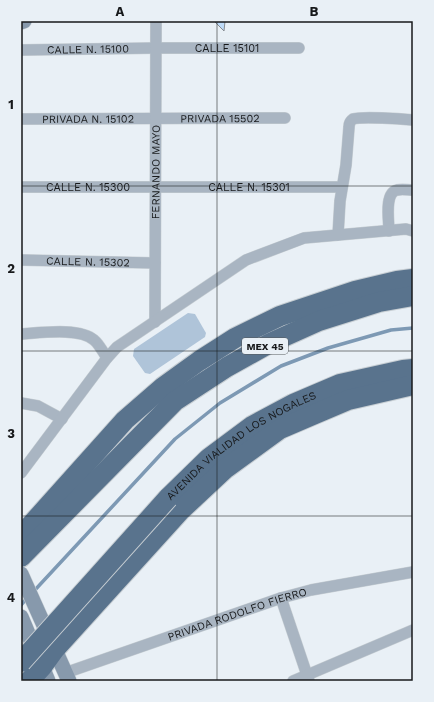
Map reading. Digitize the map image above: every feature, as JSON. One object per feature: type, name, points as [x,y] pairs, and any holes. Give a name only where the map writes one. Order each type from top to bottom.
[{"type":"highway","points":[[21,536],[126,420],[163,387],[199,361],[235,338],[280,316],[355,291],[397,281],[413,279]]},
{"type":"highway","name":"MEX 45","points":[[21,557],[175,401],[227,367],[270,343],[319,321],[379,302],[413,296]]},
{"type":"highway","name":"AVENIDA VIALIDAD LOS NOGALES","points":[[21,662],[168,498],[209,458],[252,426],[292,404],[340,384],[413,369]]},
{"type":"highway","points":[[40,676],[55,649],[180,511],[225,469],[280,429],[348,400],[413,385]]},
{"type":"main road","points":[[21,574],[67,677]]},
{"type":"main road","points":[[21,616],[40,676]]},
{"type":"street","name":"FERNANDO MAYO","points":[[155,322],[156,21]]},
{"type":"street","name":"CALLE 15101","points":[[156,48],[299,48]]},
{"type":"street","name":"CALLE N. 15100","points":[[21,50],[156,48]]},
{"type":"street","name":"PRIVADA 15502","points":[[156,118],[285,118]]},
{"type":"street","name":"PRIVADA N. 15102","points":[[21,119],[156,118]]},
{"type":"street","points":[[338,235],[340,201],[346,165],[349,124],[353,119],[413,120]]},
{"type":"street","name":"CALLE N. 15300","points":[[21,187],[156,188]]},
{"type":"street","name":"CALLE N. 15301","points":[[156,188],[342,187]]},
{"type":"street","points":[[389,231],[389,199],[392,193],[396,190],[413,190]]},
{"type":"street","points":[[21,473],[107,358],[117,347],[246,260],[304,238],[406,229],[413,230]]},
{"type":"street","name":"CALLE N. 15302","points":[[21,260],[155,263]]},
{"type":"street","points":[[21,334],[72,332],[84,335],[94,340],[107,358]]},
{"type":"street","points":[[21,403],[38,406],[62,419]]},
{"type":"street","name":"PRIVADA RODOLFO FIERRO","points":[[67,677],[281,598],[311,590],[413,572]]},
{"type":"street","points":[[281,598],[308,678]]},
{"type":"street","points":[[293,681],[308,678],[413,630]]},
{"type":"shaded area","points":[[188,313],[195,314],[206,333],[205,337],[150,374],[145,373],[133,356],[134,349]]},
{"type":"building","points":[[214,21],[225,21],[224,31]]},
{"type":"waterway","points":[[34,591],[175,439],[220,403],[281,366],[328,348],[391,330],[413,328]]},
{"type":"waterway","points":[[21,605],[28,597]]}]
